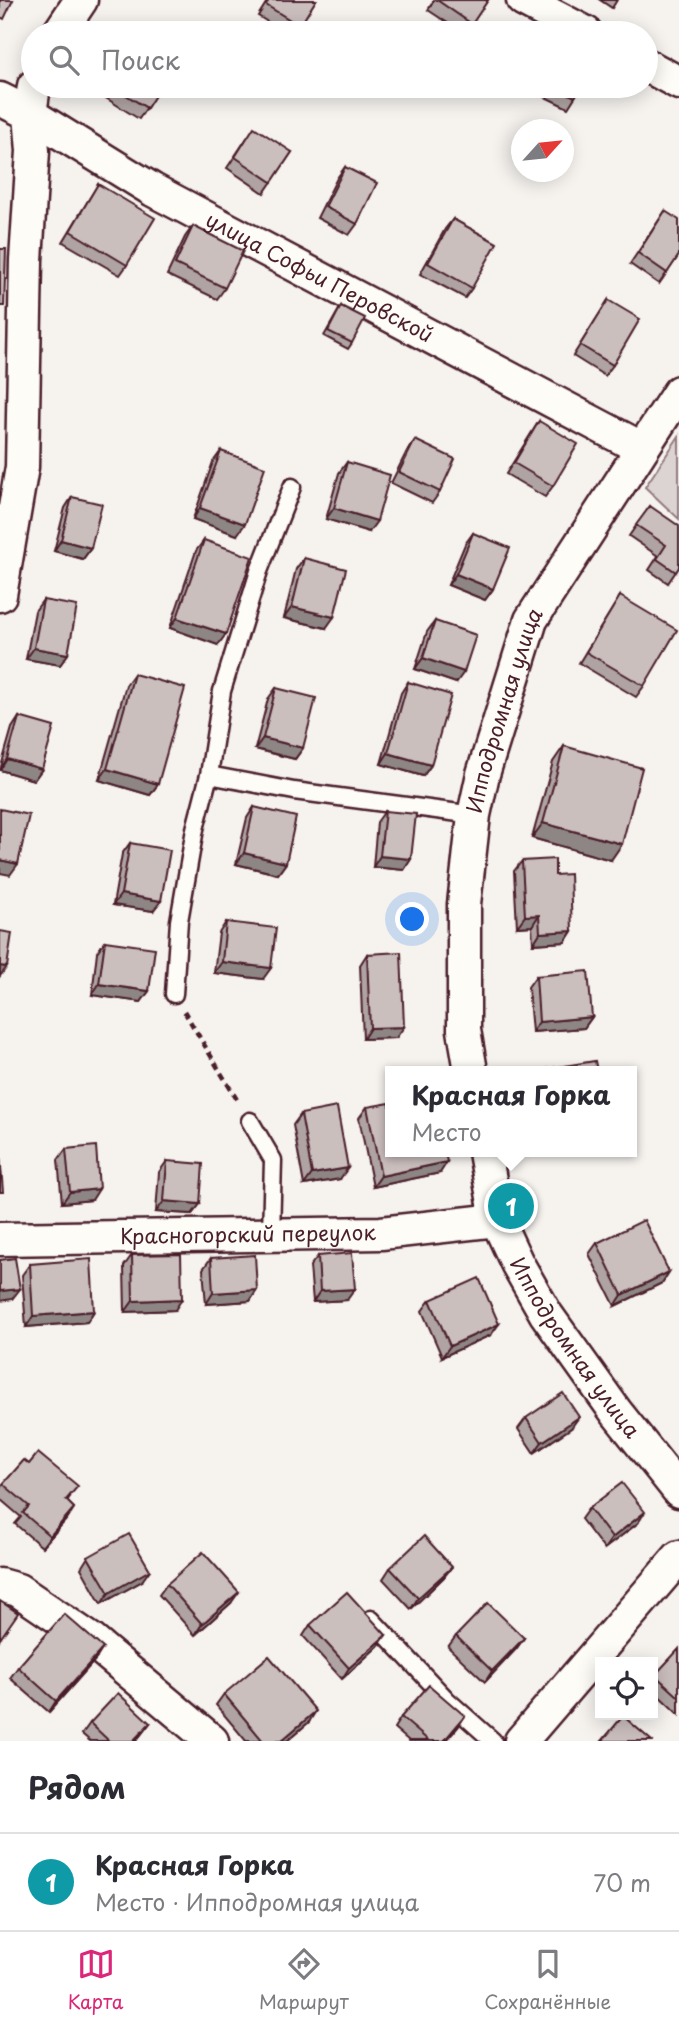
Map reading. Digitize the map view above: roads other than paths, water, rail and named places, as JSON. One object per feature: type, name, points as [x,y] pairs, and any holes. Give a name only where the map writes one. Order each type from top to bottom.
[{"type":"street","points":[[67,21],[80,0]]},
{"type":"street","points":[[523,0],[563,21]]},
{"type":"street","points":[[658,72],[679,83]]},
{"type":"street","name":"улица Софьи Перовской","points":[[0,99],[32,100],[153,190],[641,448]]},
{"type":"street","points":[[0,595],[22,467],[26,260],[33,151],[32,100]]},
{"type":"street","name":"Ипподромная улица","points":[[470,1066],[464,1030],[464,904],[474,815],[483,774],[531,620],[679,392]]},
{"type":"street","name":"Ипподромная улица","points":[[486,1157],[496,1220],[517,1264],[546,1314],[616,1412],[679,1491]]},
{"type":"street","name":"Красногорский переулок","points":[[0,1239],[381,1233],[496,1220]]},
{"type":"street","points":[[521,1741],[679,1557]]},
{"type":"street","points":[[0,1585],[18,1590],[90,1639],[212,1741]]},
{"type":"lane","points":[[174,994],[179,921],[195,829],[209,775],[222,691],[259,572],[292,486]]},
{"type":"lane","points":[[209,775],[294,791],[474,815]]},
{"type":"lane","points":[[250,1121],[272,1160],[271,1234]]},
{"type":"lane","points":[[359,1607],[447,1700],[493,1741]]},
{"type":"place","name":"Красная Горка","points":[[511,1206]]}]
